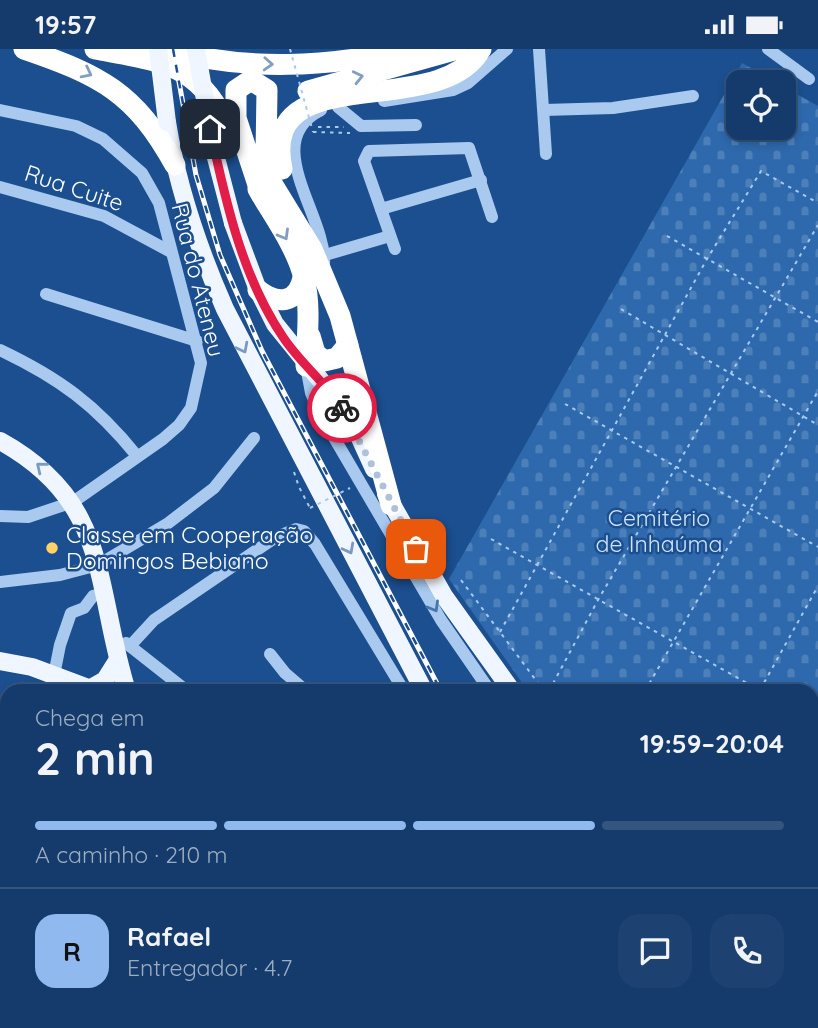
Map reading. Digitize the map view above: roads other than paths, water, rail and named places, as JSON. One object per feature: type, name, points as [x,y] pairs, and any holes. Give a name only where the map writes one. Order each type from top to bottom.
[{"type":"highway","points":[[23,49],[74,67],[122,94],[146,118],[175,165]]},
{"type":"highway","points":[[95,49],[171,66],[198,83],[220,111],[261,194],[289,243],[317,269]]},
{"type":"highway","points":[[139,49],[174,50],[287,65],[354,60],[409,49]]},
{"type":"highway","points":[[266,138],[284,107],[313,89],[422,62],[458,49]]},
{"type":"highway","points":[[391,505],[348,345],[301,229],[280,154],[281,138],[295,113],[321,100],[436,84],[463,71],[481,49]]},
{"type":"highway","points":[[261,194],[234,108],[236,90],[246,82],[257,81],[267,90],[266,138],[271,182],[301,229]]},
{"type":"highway","points":[[258,290],[273,300],[286,300],[298,292],[317,269]]},
{"type":"highway","points":[[306,366],[308,327],[317,269]]},
{"type":"highway","points":[[308,327],[315,353],[324,361],[337,358],[348,345]]},
{"type":"main road","points":[[174,50],[167,122],[175,165],[212,279],[239,340],[420,684]]},
{"type":"main road","points":[[174,50],[200,86],[233,223],[258,290],[275,324],[354,425],[391,505],[444,596],[507,684]]},
{"type":"main road","points":[[0,441],[40,465],[73,502],[98,565],[117,661],[125,684]]},
{"type":"main road","points":[[0,661],[79,684]]},
{"type":"main road","points":[[100,684],[117,661]]},
{"type":"street","points":[[492,217],[473,153],[464,146],[369,151],[364,161],[392,242],[317,269],[293,145],[300,128],[312,115],[338,107],[453,90],[468,83],[508,49]]},
{"type":"street","points":[[540,49],[546,154]]},
{"type":"street","points":[[768,49],[809,79]]},
{"type":"street","points":[[544,110],[613,109],[665,98],[693,96]]},
{"type":"street","points":[[338,107],[361,126],[416,125]]},
{"type":"street","name":"Rua do Ateneu","points":[[0,110],[76,126],[124,155],[142,173],[159,203],[201,363],[191,408],[171,432],[73,502],[27,517],[0,516]]},
{"type":"street","points":[[381,209],[481,180]]},
{"type":"street","name":"Rua Cuite","points":[[0,187],[104,216],[171,252]]},
{"type":"street","points":[[46,294],[197,341]]},
{"type":"street","points":[[0,350],[68,386],[95,407],[137,456]]},
{"type":"street","points":[[306,366],[311,393],[323,419],[441,619],[485,684]]},
{"type":"street","points":[[0,582],[60,575],[98,565],[167,524],[204,497],[228,474],[254,438]]},
{"type":"street","points":[[117,661],[135,650],[155,620],[276,537],[296,529],[304,531],[315,544],[396,684]]},
{"type":"street","points":[[54,675],[60,645],[71,613],[84,608],[93,596],[103,593]]},
{"type":"street","points":[[111,633],[178,684]]},
{"type":"street","points":[[270,654],[298,684]]},
{"type":"railway","points":[[173,49],[196,175],[220,255],[262,351],[437,684]]},
{"type":"place","name":"Classe em Cooperação Domingos Bebiano","points":[[52,548]]},
{"type":"park label","name":"Cemitério de Inhaúma","points":[[659,531]]}]
